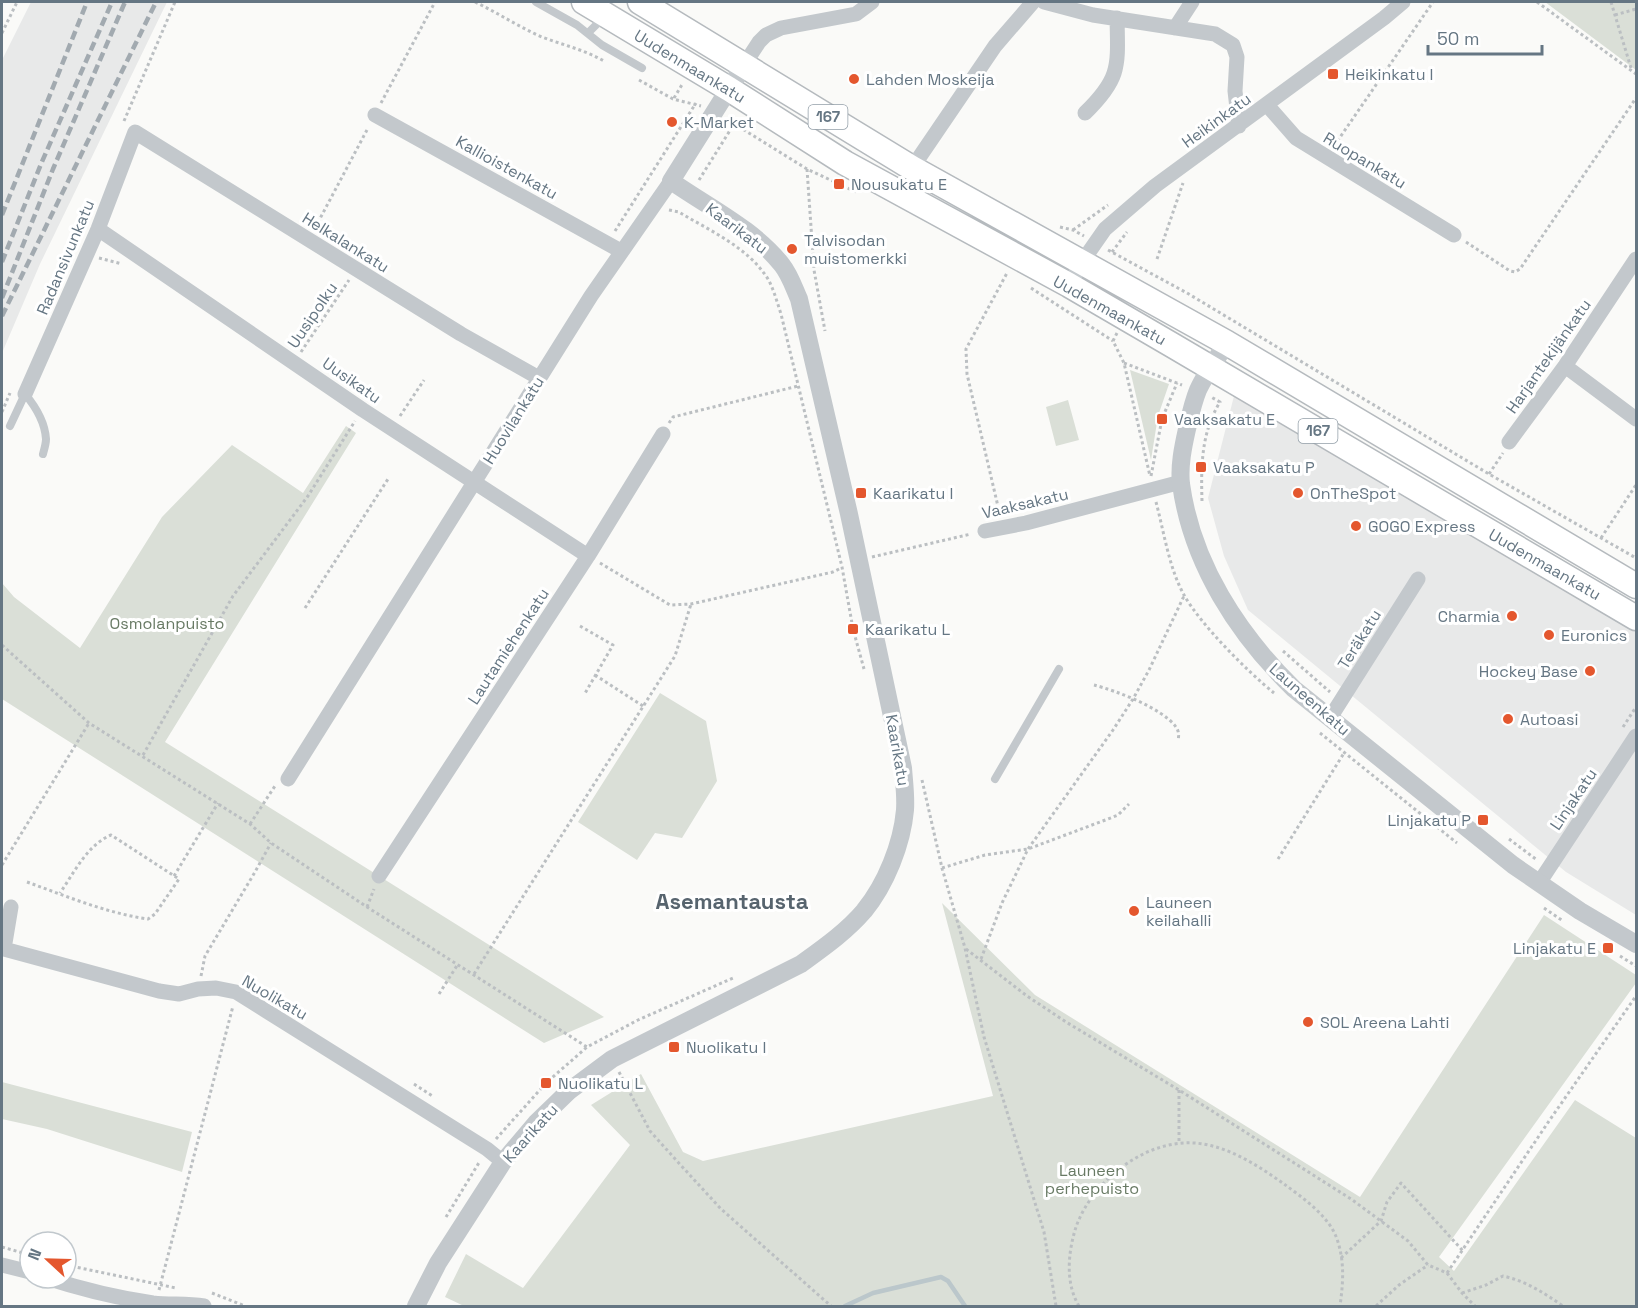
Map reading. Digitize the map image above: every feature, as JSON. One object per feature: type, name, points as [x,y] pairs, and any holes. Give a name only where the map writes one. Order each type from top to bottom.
[{"type":"main road","name":"Uudenmaankatu","points":[[585,2],[729,89],[845,163],[1069,285],[1636,618]]},
{"type":"main road","name":"Uudenmaankatu","points":[[640,2],[912,168],[1227,343],[1636,586]]},
{"type":"street","points":[[744,65],[766,35],[781,28],[855,14],[872,2]]},
{"type":"street","points":[[912,168],[995,46],[1033,2]]},
{"type":"street","points":[[1044,2],[1093,15],[1215,34],[1233,45],[1237,57],[1235,91],[1239,126]]},
{"type":"street","points":[[1176,28],[1192,2]]},
{"type":"street","name":"Heikinkatu","points":[[1069,285],[1105,229],[1155,186],[1239,126],[1403,2]]},
{"type":"street","points":[[1085,113],[1105,94],[1117,69],[1117,18]]},
{"type":"street","name":"Huovilankatu","points":[[284,779],[539,378],[621,251],[671,181],[744,65]]},
{"type":"street","name":"Ruopankatu","points":[[1267,105],[1296,138],[1454,235]]},
{"type":"street","name":"Kallioistenkatu","points":[[375,116],[621,251]]},
{"type":"street","name":"Helkalankatu","points":[[135,132],[461,334],[539,378]]},
{"type":"street","name":"Radansivunkatu","points":[[25,394],[98,230],[135,132]]},
{"type":"street","name":"Kaarikatu","points":[[416,1306],[438,1263],[503,1162],[536,1123],[569,1091],[612,1059],[801,964],[844,932],[878,891],[901,831],[905,792],[903,768],[849,514],[799,299],[784,267],[723,208],[691,195],[671,181]]},
{"type":"street","name":"Uusikatu","points":[[98,230],[363,410],[588,556]]},
{"type":"street","name":"Harjantekijänkatu","points":[[1509,442],[1565,366],[1636,259]]},
{"type":"street","name":"Launeenkatu","points":[[1227,343],[1198,391],[1190,414],[1183,450],[1181,482],[1200,556],[1243,632],[1324,724],[1513,865],[1544,876],[1580,911],[1636,944]]},
{"type":"street","points":[[1565,366],[1636,419]]},
{"type":"street","name":"Lautamiehenkatu","points":[[379,876],[588,556],[663,434]]},
{"type":"street","name":"Vaaksakatu","points":[[985,531],[1026,523],[1152,485],[1181,482]]},
{"type":"street","name":"Teräkatu","points":[[1324,724],[1341,702],[1418,579]]},
{"type":"street","name":"Linjakatu","points":[[1544,876],[1636,736]]},
{"type":"street","name":"Nuolikatu","points":[[11,907],[4,949],[159,992],[179,994],[216,987],[236,992],[481,1155],[503,1162]]},
{"type":"street","points":[[2,1264],[18,1269]]},
{"type":"street","points":[[78,1285],[156,1303],[186,1304],[204,1299]]},
{"type":"lane","points":[[536,2],[642,68]]},
{"type":"lane","points":[[588,33],[605,14]]},
{"type":"lane","points":[[10,426],[25,394],[35,405],[44,430],[46,440],[43,454]]},
{"type":"lane","points":[[995,779],[1059,669]]},
{"type":"path","points":[[2,33],[17,2]]},
{"type":"path","points":[[309,240],[435,2]]},
{"type":"path","points":[[475,2],[539,35],[589,53],[608,63]]},
{"type":"path","points":[[1326,158],[1433,2]]},
{"type":"path","points":[[1537,2],[1636,74]]},
{"type":"path","points":[[1611,2],[1632,69]]},
{"type":"path","points":[[1616,15],[1636,9]]},
{"type":"path","points":[[636,78],[673,99],[696,103],[743,131]]},
{"type":"path","points":[[1454,235],[1510,271],[1515,272],[1520,269],[1636,98]]},
{"type":"path","points":[[679,212],[734,124]]},
{"type":"path","points":[[807,169],[814,270],[826,338]]},
{"type":"path","points":[[1157,260],[1184,181]]},
{"type":"path","points":[[637,198],[652,206],[679,212],[738,248],[761,269],[773,289],[782,314],[865,673]]},
{"type":"path","points":[[1112,252],[1187,293],[1489,474],[1636,558]]},
{"type":"path","name":"Uusipolku","points":[[295,362],[356,269]]},
{"type":"path","points":[[1003,528],[967,374],[966,349],[1007,273]]},
{"type":"path","points":[[1121,327],[1113,341],[1124,363],[1174,571],[1184,596],[1231,652],[1276,696]]},
{"type":"path","points":[[1124,363],[1198,391],[1220,402],[1211,416],[1204,441],[1201,467],[1203,508]]},
{"type":"path","points":[[392,429],[424,380]]},
{"type":"path","points":[[1152,485],[1162,418],[1177,383]]},
{"type":"path","points":[[663,434],[673,417],[798,386]]},
{"type":"path","points":[[143,755],[233,596],[308,496],[363,410]]},
{"type":"path","points":[[1489,474],[1509,442]]},
{"type":"path","points":[[305,608],[388,479]]},
{"type":"path","points":[[1601,538],[1636,485]]},
{"type":"path","name":"Vaaksakatu","points":[[878,566],[876,555],[985,531]]},
{"type":"path","points":[[588,556],[670,605],[690,604],[834,572],[842,567]]},
{"type":"path","points":[[981,959],[1002,903],[1028,849],[1133,699],[1184,596]]},
{"type":"path","points":[[474,974],[675,656],[690,604]]},
{"type":"path","points":[[580,626],[613,645],[584,695]]},
{"type":"path","points":[[2,645],[89,723],[218,803],[250,824],[271,843],[367,907],[587,1047]]},
{"type":"path","points":[[1278,647],[1341,702]]},
{"type":"path","points":[[595,675],[644,706]]},
{"type":"path","points":[[1094,685],[1118,691],[1156,711],[1176,726],[1179,734],[1178,741]]},
{"type":"path","points":[[2,865],[89,723]]},
{"type":"path","points":[[1324,724],[1344,753],[1458,844]]},
{"type":"path","points":[[1278,859],[1344,753]]},
{"type":"path","points":[[921,774],[942,868],[965,948],[984,1037],[1044,1232],[1056,1306]]},
{"type":"path","points":[[250,824],[284,779]]},
{"type":"path","points":[[923,805],[925,795]]},
{"type":"path","points":[[174,876],[218,803]]},
{"type":"path","points":[[942,868],[985,855],[1028,849],[1118,815],[1129,804]]},
{"type":"path","points":[[27,882],[60,894],[90,904],[148,919],[155,914],[179,879],[111,835],[99,841],[89,852],[60,894]]},
{"type":"path","points":[[1504,835],[1544,876]]},
{"type":"path","points":[[198,989],[205,956],[271,843]]},
{"type":"path","points":[[367,907],[379,876]]},
{"type":"path","points":[[1538,903],[1571,926]]},
{"type":"path","points":[[965,948],[1027,996],[1066,1022],[1179,1090],[1351,1199],[1408,1241],[1428,1265],[1448,1273],[1462,1293],[1475,1306]]},
{"type":"path","points":[[1618,954],[1636,966]]},
{"type":"path","points":[[439,994],[458,964]]},
{"type":"path","points":[[445,1220],[481,1155],[546,1083],[587,1047],[638,1020],[735,977]]},
{"type":"path","points":[[1448,1273],[1636,996]]},
{"type":"path","points":[[225,1001],[239,1006]]},
{"type":"path","points":[[156,1303],[233,1004]]},
{"type":"path","points":[[629,1070],[620,1075],[650,1131],[721,1209],[831,1306]]},
{"type":"path","points":[[1179,1090],[1179,1144]]},
{"type":"path","points":[[1079,1306],[1069,1271],[1070,1246],[1079,1220],[1093,1193],[1112,1174],[1145,1153],[1179,1144],[1203,1144],[1238,1155],[1266,1171],[1300,1196],[1323,1217],[1337,1238],[1344,1269],[1340,1306]]},
{"type":"path","points":[[1341,1258],[1381,1221],[1387,1202],[1401,1183],[1463,1251]]},
{"type":"path","points":[[2,1247],[18,1252]]},
{"type":"path","points":[[1376,1306],[1399,1285],[1428,1265]]},
{"type":"path","points":[[78,1268],[180,1288]]},
{"type":"path","points":[[1462,1293],[1486,1285],[1503,1276],[1536,1288],[1563,1306]]},
{"type":"path","points":[[204,1299],[245,1306]]},
{"type":"shaded area","points":[[31,2],[167,2],[40,264],[2,353],[2,60]]},
{"type":"shaded area","points":[[1234,396],[1636,627],[1636,915],[1566,872],[1248,610],[1224,556],[1208,498]]},
{"type":"green space","points":[[1545,2],[1636,2],[1636,70]]},
{"type":"green space","points":[[1130,370],[1169,384],[1158,416],[1151,460]]},
{"type":"green space","points":[[1068,400],[1079,440],[1056,446],[1046,407]]},
{"type":"green space","name":"Osmolanpuisto","points":[[346,426],[356,433],[165,742],[604,1017],[544,1043],[2,699],[2,583],[14,597],[80,648],[162,517],[232,445],[303,493]]},
{"type":"green space","points":[[660,693],[706,721],[717,781],[682,838],[655,833],[637,860],[578,822]]},
{"type":"green space","name":"Launeen perhepuisto","points":[[942,903],[1035,995],[1360,1197],[1544,915],[1636,975],[1636,983],[1439,1257],[1454,1271],[1575,1100],[1636,1138],[1636,1306],[464,1306],[445,1297],[466,1254],[523,1288],[630,1145],[591,1105],[641,1074],[683,1152],[703,1161],[993,1096]]},
{"type":"green space","points":[[2,1082],[192,1132],[182,1172],[47,1129],[2,1119]]},
{"type":"waterway","points":[[845,1306],[873,1293],[941,1277],[948,1281],[965,1306]]},
{"type":"railway","points":[[2,215],[87,2]]},
{"type":"railway","points":[[2,262],[41,164],[112,2]]},
{"type":"railway","points":[[2,298],[53,169],[125,2]]},
{"type":"railway","points":[[2,316],[156,2]]},
{"type":"place","name":"Heikinkatu I","points":[[1333,74]]},
{"type":"place","name":"Lahden Moskeija","points":[[854,79]]},
{"type":"place","name":"K-Market","points":[[672,122]]},
{"type":"place","name":"Nousukatu E","points":[[839,184]]},
{"type":"place","name":"Talvisodan muistomerkki","points":[[792,249]]},
{"type":"place","name":"Vaaksakatu E","points":[[1162,419]]},
{"type":"place","name":"Vaaksakatu P","points":[[1201,467]]},
{"type":"place","name":"Kaarikatu I","points":[[861,493]]},
{"type":"place","name":"OnTheSpot","points":[[1298,493]]},
{"type":"place","name":"GOGO Express","points":[[1356,526]]},
{"type":"place","name":"Charmia","points":[[1512,616]]},
{"type":"place","name":"Kaarikatu L","points":[[853,629]]},
{"type":"place","name":"Euronics","points":[[1549,635]]},
{"type":"place","name":"Hockey Base","points":[[1590,671]]},
{"type":"place","name":"Autoasi","points":[[1508,719]]},
{"type":"place","name":"Linjakatu P","points":[[1483,820]]},
{"type":"place","name":"Launeen keilahalli","points":[[1134,911]]},
{"type":"place","name":"Linjakatu E","points":[[1608,948]]},
{"type":"place","name":"SOL Areena Lahti","points":[[1308,1022]]},
{"type":"place","name":"Nuolikatu I","points":[[674,1047]]},
{"type":"place","name":"Nuolikatu L","points":[[546,1083]]},
{"type":"district","name":"Asemantausta","points":[[732,901]]}]
